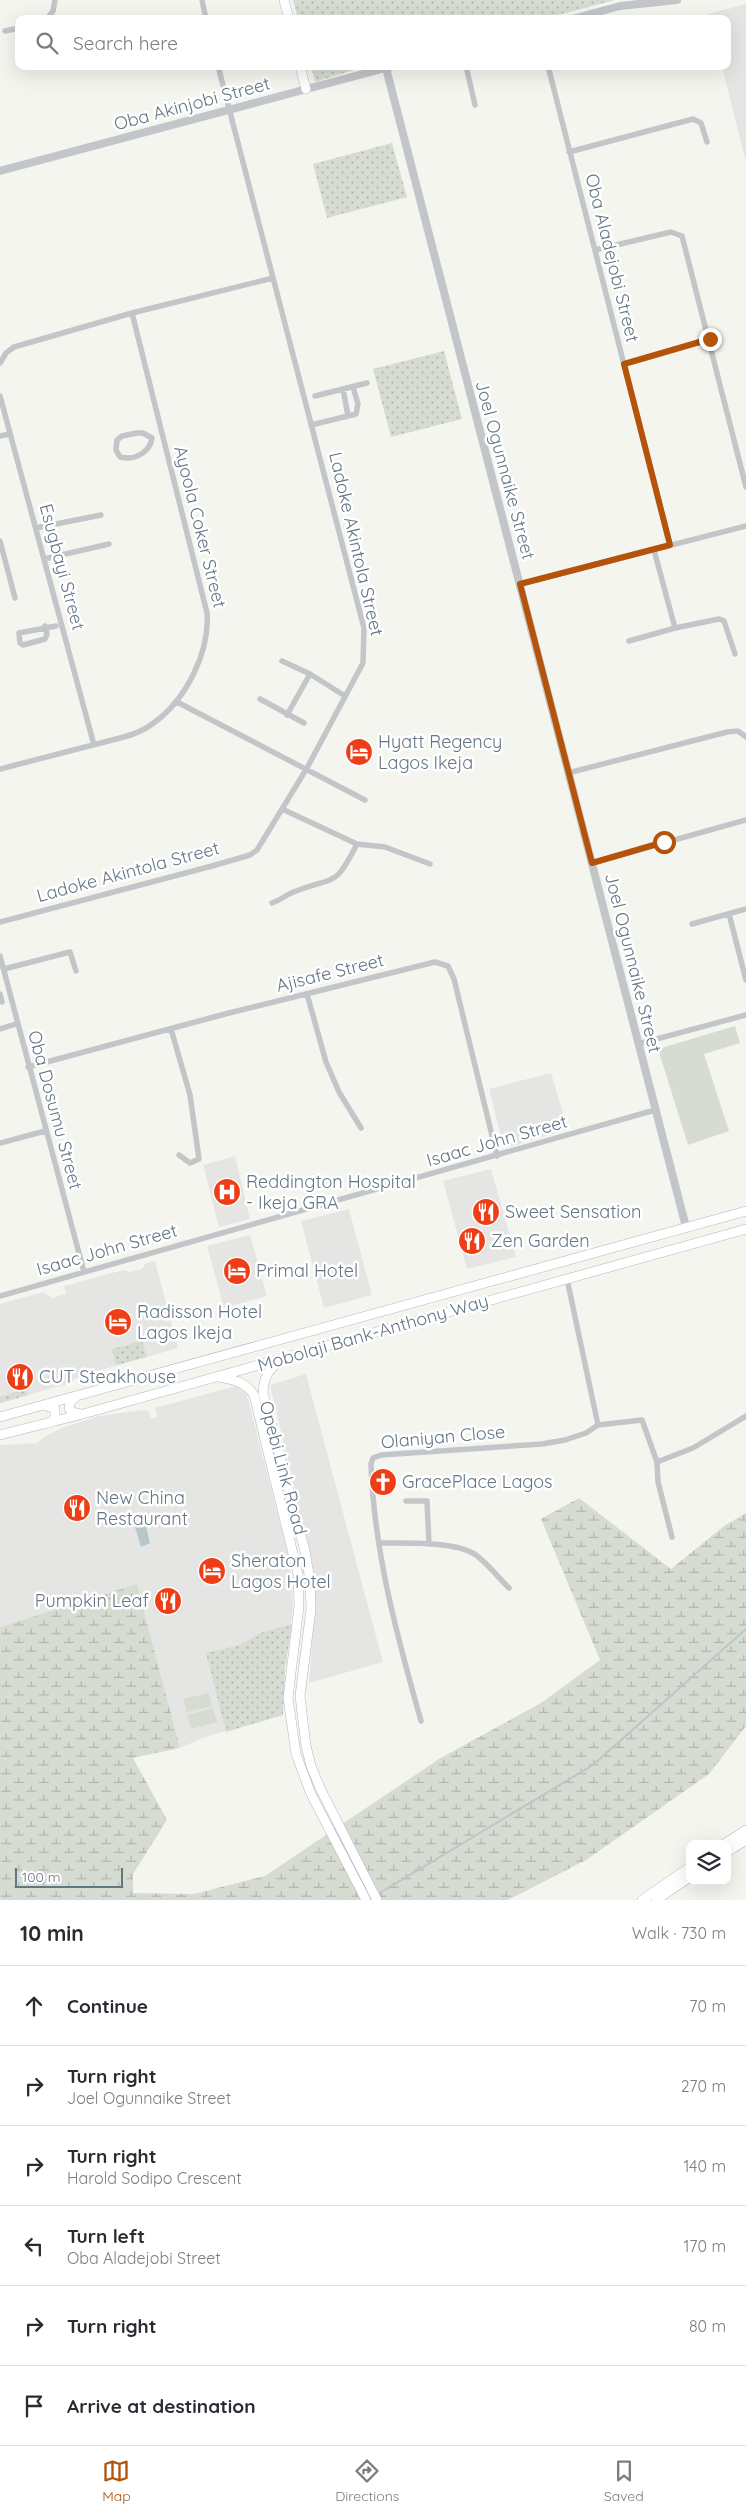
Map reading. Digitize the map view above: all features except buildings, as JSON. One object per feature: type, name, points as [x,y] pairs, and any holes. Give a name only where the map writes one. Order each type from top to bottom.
[{"type":"main road","points":[[284,0],[288,15]]},
{"type":"main road","points":[[301,70],[306,89]]},
{"type":"main road","name":"Mobolaji Bank-Anthony Way","points":[[0,1417],[746,1211]]},
{"type":"main road","name":"Mobolaji Bank-Anthony Way","points":[[0,1435],[83,1414],[746,1229]]},
{"type":"main road","name":"Opebi Link Road","points":[[285,1357],[269,1369],[264,1379],[263,1392],[305,1551],[310,1580],[310,1609],[300,1711],[311,1766],[320,1788],[377,1900]]},
{"type":"main road","name":"Opebi Link Road","points":[[215,1377],[236,1380],[247,1385],[254,1395],[295,1557],[300,1589],[288,1698],[296,1754],[311,1794],[366,1900]]},
{"type":"main road","points":[[79,1395],[71,1400],[69,1408],[71,1412],[83,1414]]},
{"type":"main road","points":[[44,1405],[55,1409],[55,1418],[50,1423]]},
{"type":"main road","points":[[730,1840],[746,1830]]},
{"type":"main road","points":[[731,1849],[746,1840]]},
{"type":"main road","points":[[642,1900],[686,1870]]},
{"type":"main road","points":[[656,1900],[686,1880]]},
{"type":"street","points":[[50,15],[53,11],[55,0]]},
{"type":"street","points":[[202,0],[205,15]]},
{"type":"street","points":[[587,15],[620,6],[677,0]]},
{"type":"street","points":[[5,31],[15,29]]},
{"type":"street","name":"Ladoke Akintola Street","points":[[0,922],[250,855],[263,842],[307,768],[363,663],[364,628],[228,111],[219,70]]},
{"type":"street","name":"Oba Akinjobi Street","points":[[0,171],[378,70]]},
{"type":"street","name":"Joel Ogunnaike Street","points":[[390,70],[568,773],[686,1228]]},
{"type":"street","points":[[467,70],[474,104]]},
{"type":"street","name":"Oba Aladejobi Street","points":[[549,70],[670,545]]},
{"type":"street","points":[[569,152],[693,119],[701,123],[707,142]]},
{"type":"street","points":[[595,250],[671,232],[682,236],[710,339],[746,487]]},
{"type":"street","points":[[0,363],[6,353],[14,347],[132,313],[273,278]]},
{"type":"street","name":"Ayoola Coker Street","points":[[0,769],[137,733],[155,722],[177,702],[195,667],[206,638],[208,627],[207,613],[132,313]]},
{"type":"street","points":[[624,364],[710,339]]},
{"type":"street","points":[[316,396],[368,383]]},
{"type":"street","points":[[311,425],[356,414],[358,410],[354,386]]},
{"type":"street","points":[[343,389],[348,416]]},
{"type":"street","name":"Esugbayi Street","points":[[0,396],[94,745]]},
{"type":"street","points":[[152,438],[151,447],[135,456],[120,457],[116,450],[117,440],[122,436],[144,433],[152,438],[162,435]]},
{"type":"street","points":[[0,436],[9,434]]},
{"type":"street","points":[[36,528],[101,515]]},
{"type":"street","points":[[520,584],[746,526]]},
{"type":"street","points":[[0,541],[15,598]]},
{"type":"street","points":[[44,559],[109,544]]},
{"type":"street","points":[[654,550],[675,628]]},
{"type":"street","points":[[629,641],[710,620],[724,621],[735,654]]},
{"type":"street","points":[[46,626],[47,634],[45,639],[23,645],[20,643],[19,633],[46,626],[56,626]]},
{"type":"street","points":[[282,661],[310,674],[345,696]]},
{"type":"street","points":[[287,715],[310,674]]},
{"type":"street","points":[[260,699],[304,723]]},
{"type":"street","points":[[177,702],[307,768],[365,800]]},
{"type":"street","points":[[568,773],[727,732],[738,731],[746,737]]},
{"type":"street","points":[[282,809],[357,844],[385,846],[430,864]]},
{"type":"street","points":[[592,863],[746,820]]},
{"type":"street","points":[[272,903],[282,899],[289,893],[335,879],[341,873],[357,844]]},
{"type":"street","points":[[692,924],[746,909]]},
{"type":"street","points":[[729,914],[746,980]]},
{"type":"street","points":[[4,969],[70,952],[76,971]]},
{"type":"street","name":"Oba Dosumu Street","points":[[0,956],[16,1024],[84,1272]]},
{"type":"street","name":"Ajisafe Street","points":[[28,1067],[435,962],[448,966],[454,978],[497,1156]]},
{"type":"street","points":[[0,994],[3,1002]]},
{"type":"street","points":[[307,994],[326,1062],[339,1092],[361,1128]]},
{"type":"street","points":[[638,1044],[746,1015]]},
{"type":"street","points":[[0,1029],[16,1024]]},
{"type":"street","points":[[171,1029],[190,1095],[199,1159],[190,1163],[179,1155]]},
{"type":"street","name":"Isaac John Street","points":[[0,1296],[655,1110]]},
{"type":"street","points":[[0,1143],[45,1131]]},
{"type":"street","points":[[567,1279],[598,1425],[642,1420],[657,1462],[658,1482],[672,1537]]},
{"type":"street","points":[[657,1462],[693,1448],[746,1416]]},
{"type":"street","name":"Olaniyan Close","points":[[421,1721],[393,1619],[380,1560],[380,1543],[372,1509],[371,1464],[376,1456],[542,1444],[565,1440],[586,1433],[598,1425]]},
{"type":"street","points":[[406,1501],[426,1501],[429,1544]]},
{"type":"street","points":[[380,1543],[429,1544],[456,1548],[475,1555],[509,1588]]},
{"type":"shaded area","points":[[746,4],[746,163],[723,70],[731,70],[731,15],[708,14]]},
{"type":"shaded area","points":[[551,1073],[568,1129],[509,1147],[502,1141],[489,1089]]},
{"type":"shaded area","name":"Reddington Hospital - Ikeja GRA","points":[[235,1156],[250,1219],[219,1227],[203,1165]]},
{"type":"shaded area","points":[[491,1169],[516,1257],[467,1269],[443,1181]]},
{"type":"shaded area","points":[[349,1209],[372,1295],[324,1308],[301,1221]]},
{"type":"shaded area","name":"Primal Hotel","points":[[250,1235],[267,1296],[224,1308],[207,1246]]},
{"type":"shaded area","points":[[155,1261],[178,1348],[80,1376],[67,1384],[0,1403],[0,1304],[44,1292],[52,1298],[66,1294],[64,1286],[123,1270],[130,1272],[142,1269],[146,1263]]},
{"type":"shaded area","points":[[306,1374],[383,1662],[309,1683],[314,1617],[314,1571],[270,1385]]},
{"type":"shaded area","name":"Sheraton Lagos Hotel","points":[[236,1386],[247,1395],[290,1562],[293,1608],[285,1669],[283,1715],[205,1737],[180,1748],[137,1584],[0,1627],[0,1445],[37,1443],[62,1428],[99,1416],[144,1410],[149,1412],[151,1419],[157,1417],[155,1408]]},
{"type":"shaded area","points":[[145,1522],[150,1543],[141,1547],[134,1524]]},
{"type":"green space","points":[[293,0],[615,0],[558,15],[297,15]]},
{"type":"green space","points":[[312,70],[353,70],[315,82]]},
{"type":"green space","points":[[392,143],[407,197],[327,218],[313,164]]},
{"type":"green space","points":[[444,351],[462,419],[391,437],[373,369]]},
{"type":"green space","points":[[735,1026],[740,1043],[704,1054],[729,1131],[688,1145],[658,1049]]},
{"type":"green space","points":[[142,1341],[147,1357],[116,1365],[112,1349]]},
{"type":"green space","points":[[26,1389],[28,1395],[0,1403],[0,1397]]},
{"type":"green space","points":[[579,1498],[671,1569],[724,1526],[746,1513],[746,1726],[709,1774],[586,1860],[508,1900],[0,1900],[0,1627],[137,1584],[180,1748],[133,1758],[167,1820],[133,1874],[133,1893],[194,1894],[265,1876],[439,1759],[541,1703],[600,1660],[541,1519]]},
{"type":"green space","points":[[292,1624],[285,1669],[283,1715],[226,1732],[206,1653],[240,1645],[260,1633]]},
{"type":"green space","points":[[209,1693],[212,1706],[187,1712],[183,1699]]},
{"type":"green space","points":[[213,1708],[217,1722],[191,1729],[187,1715]]},
{"type":"waterway","points":[[378,1894],[593,1765],[746,1629]]},
{"type":"place","name":"Hyatt Regency Lagos Ikeja","points":[[359,752]]},
{"type":"place","name":"Reddington Hospital - Ikeja GRA","points":[[227,1192]]},
{"type":"place","name":"Sweet Sensation","points":[[486,1212]]},
{"type":"place","name":"Zen Garden","points":[[472,1241]]},
{"type":"place","name":"Primal Hotel","points":[[237,1271]]},
{"type":"place","name":"Radisson Hotel Lagos Ikeja","points":[[118,1322]]},
{"type":"place","name":"CUT Steakhouse","points":[[20,1377]]},
{"type":"place","name":"GracePlace Lagos","points":[[383,1482]]},
{"type":"place","name":"New China Restaurant","points":[[77,1508]]},
{"type":"place","name":"Sheraton Lagos Hotel","points":[[212,1571]]},
{"type":"place","name":"Pumpkin Leaf","points":[[168,1601]]},
{"type":"route","points":[[664,842],[592,863],[520,584],[670,545],[624,364],[710,339]]}]
